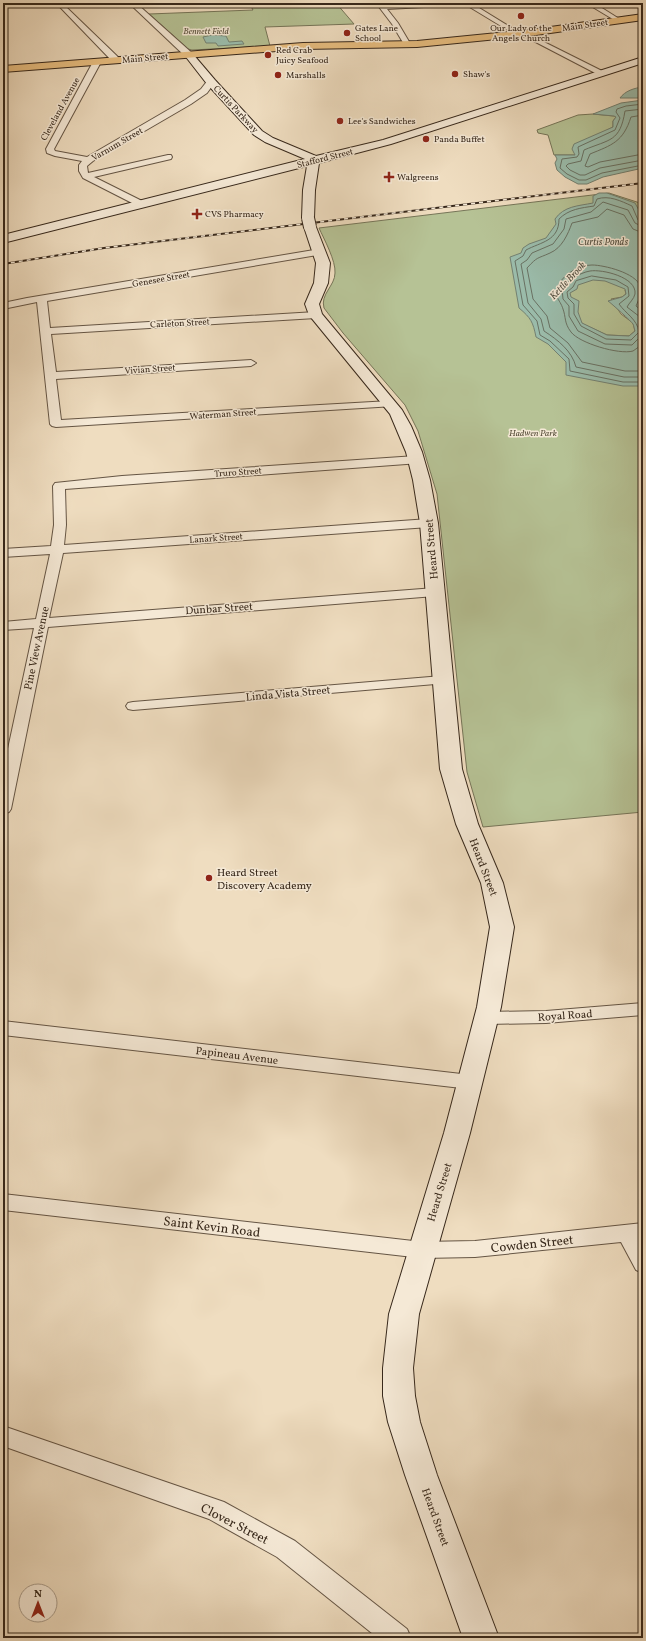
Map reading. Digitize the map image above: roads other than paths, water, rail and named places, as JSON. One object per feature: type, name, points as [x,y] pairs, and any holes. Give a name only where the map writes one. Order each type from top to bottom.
[{"type":"highway","name":"Main Street","points":[[3,69],[288,48],[302,50],[386,48],[522,34],[643,17]]},
{"type":"street","points":[[62,3],[61,5],[72,18],[116,60]]},
{"type":"street","points":[[132,3],[189,55]]},
{"type":"street","points":[[484,3],[470,5],[513,31],[602,73]]},
{"type":"street","points":[[590,3],[618,20]]},
{"type":"street","points":[[380,5],[424,5]]},
{"type":"street","points":[[380,5],[395,23],[407,45]]},
{"type":"street","name":"Curtis Parkway","points":[[189,55],[211,82],[258,133],[269,140],[310,157],[314,161]]},
{"type":"street","name":"Stafford Street","points":[[3,239],[314,161],[421,132],[643,60]]},
{"type":"street","name":"Cleveland Avenue","points":[[89,160],[51,153],[50,149],[97,62]]},
{"type":"street","name":"Varnum Street","points":[[140,204],[86,176],[82,168],[84,163],[188,102],[204,91],[211,82]]},
{"type":"street","points":[[86,176],[168,157]]},
{"type":"street","points":[[314,161],[308,202],[309,222],[324,263],[321,283],[312,304],[316,315]]},
{"type":"street","name":"Genesee Street","points":[[3,306],[320,252]]},
{"type":"street","points":[[42,299],[50,376]]},
{"type":"street","name":"Carleton Street","points":[[45,331],[316,315]]},
{"type":"street","name":"Heard Street","points":[[316,315],[390,404],[402,423],[416,460],[424,489],[429,523],[451,769],[467,824],[492,883],[502,927],[487,1018],[457,1133],[404,1314],[398,1368],[399,1396],[404,1422],[421,1475],[481,1638]]},
{"type":"street","name":"Vivian Street","points":[[50,376],[250,363]]},
{"type":"street","name":"Waterman Street","points":[[50,376],[56,424],[390,404]]},
{"type":"street","name":"Truro Street","points":[[60,486],[122,480],[416,460]]},
{"type":"street","name":"Pine View Avenue","points":[[3,809],[57,549],[60,525],[60,486]]},
{"type":"street","name":"Lanark Street","points":[[3,553],[429,523]]},
{"type":"street","name":"Dunbar Street","points":[[3,626],[435,592]]},
{"type":"street","name":"Linda Vista Street","points":[[133,706],[442,680]]},
{"type":"street","name":"Royal Road","points":[[487,1018],[546,1017],[643,1009]]},
{"type":"street","name":"Papineau Avenue","points":[[3,1028],[470,1082]]},
{"type":"street","name":"Saint Kevin Road","points":[[3,1202],[422,1250]]},
{"type":"street","points":[[635,1232],[643,1264]]},
{"type":"street","name":"Cowden Street","points":[[422,1250],[475,1248],[635,1232]]},
{"type":"street","name":"Clover Street","points":[[3,1436],[216,1510],[286,1549],[398,1638]]},
{"type":"water","points":[[212,35],[226,36],[229,42],[242,41],[244,44],[218,46],[216,43],[206,43],[203,37]]},
{"type":"water","points":[[643,87],[643,98],[620,98],[624,93],[630,90]]},
{"type":"water","points":[[643,100],[643,168],[603,177],[587,184],[578,184],[565,177],[557,170],[555,163],[557,159],[555,155],[575,155],[572,149],[574,144],[613,127],[613,121],[616,117],[593,114],[621,103]]},
{"type":"water","name":"Curtis Ponds","points":[[599,193],[607,193],[635,203],[641,214],[643,226],[643,386],[623,386],[566,375],[566,362],[548,344],[536,337],[531,321],[519,308],[510,257],[521,253],[523,248],[529,244],[546,238],[556,224],[555,219],[563,211],[572,207],[593,203],[593,196]],"holes":[[[593,280],[605,281],[625,289],[626,294],[622,297],[608,301],[633,324],[635,331],[629,336],[607,335],[582,323],[578,312],[579,301],[571,297],[570,293],[577,289],[578,285]]]},
{"type":"railway","points":[[3,264],[104,248],[643,183]]},
{"type":"place","name":"Our Lady of the Angels Church","points":[[521,16]]},
{"type":"place","name":"Gates Lane School","points":[[347,33]]},
{"type":"place","name":"Red Crab Juicy Seafood","points":[[268,55]]},
{"type":"place","name":"Shaw's","points":[[455,74]]},
{"type":"place","name":"Marshalls","points":[[278,75]]},
{"type":"place","name":"Lee's Sandwiches","points":[[340,121]]},
{"type":"place","name":"Panda Buffet","points":[[426,139]]},
{"type":"place","name":"Walgreens","points":[[389,177]]},
{"type":"place","name":"CVS Pharmacy","points":[[197,214]]},
{"type":"place","name":"Heard Street Discovery Academy","points":[[209,878]]},
{"type":"park label","name":"Bennett Field","points":[[206,31]]},
{"type":"park label","name":"Hadwen Park","points":[[533,433]]},
{"type":"water label","name":"Kettle Brook","points":[[567,280]]}]
